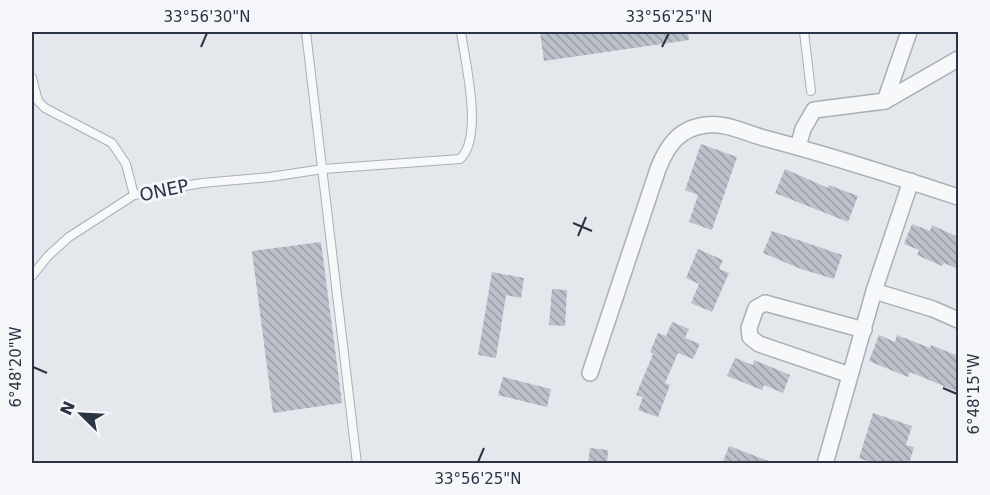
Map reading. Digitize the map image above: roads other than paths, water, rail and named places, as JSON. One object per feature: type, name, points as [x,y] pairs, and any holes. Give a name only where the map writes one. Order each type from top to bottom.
[{"type":"street","points":[[885,101],[909,32]]},
{"type":"street","points":[[798,147],[803,129],[814,110],[885,101],[958,59]]},
{"type":"street","points":[[590,373],[663,156],[673,140],[693,128],[714,125],[798,147],[958,196]]},
{"type":"street","points":[[825,464],[874,291],[911,182]]},
{"type":"street","points":[[874,291],[933,309],[958,320]]},
{"type":"street","points":[[850,375],[759,344],[750,337],[749,328],[757,306],[767,303],[864,330]]},
{"type":"lane","points":[[306,32],[357,464]]},
{"type":"lane","name":"ONEP","points":[[32,276],[48,256],[69,237],[134,195],[202,183],[270,177],[323,169],[455,161],[464,155],[471,136],[472,115],[461,32]]},
{"type":"lane","points":[[804,32],[811,91]]},
{"type":"lane","points":[[32,78],[39,101],[45,108],[112,142],[126,164],[134,195]]}]
